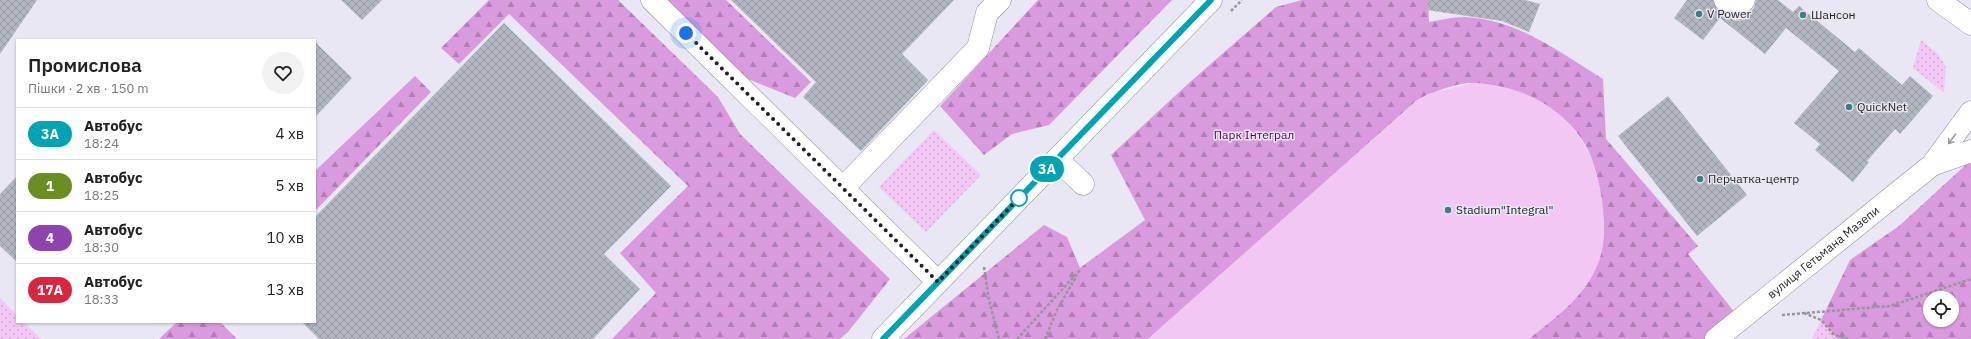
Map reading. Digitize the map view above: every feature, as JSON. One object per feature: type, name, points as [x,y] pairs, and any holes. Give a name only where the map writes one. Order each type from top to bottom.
[{"type":"main road","points":[[652,0],[938,282]]},
{"type":"main road","points":[[843,188],[978,48],[987,13],[1000,0]]},
{"type":"main road","points":[[882,339],[1211,0]]},
{"type":"main road","points":[[1725,0],[1736,9],[1744,0]]},
{"type":"main road","points":[[1938,0],[1965,20],[1971,35]]},
{"type":"main road","points":[[1932,165],[1971,112]]},
{"type":"main road","points":[[1932,165],[1971,151]]},
{"type":"main road","points":[[1057,159],[1083,184]]},
{"type":"main road","name":"вулиця Гетьмана Мазепи","points":[[1716,339],[1932,165]]},
{"type":"path","points":[[1017,339],[1080,270],[1057,310],[1045,339]]},
{"type":"path","points":[[1780,315],[1890,306],[1971,279]]},
{"type":"path","points":[[1804,313],[1820,320],[1834,335],[1848,339]]},
{"type":"shaded area","points":[[1921,40],[1938,54],[1946,67],[1944,93],[1913,68]]},
{"type":"shaded area","name":"Stadium\"Integral\"","points":[[1473,83],[1500,86],[1524,94],[1546,104],[1564,118],[1579,136],[1590,157],[1599,181],[1603,208],[1604,232],[1601,255],[1595,270],[1589,281],[1575,299],[1529,339],[1148,339],[1416,101],[1428,94]]},
{"type":"shaded area","points":[[934,130],[981,175],[926,232],[879,187]]},
{"type":"shaded area","points":[[0,298],[16,314],[16,323],[25,323],[41,339],[0,339]]},
{"type":"shaded area","points":[[1821,320],[1838,339],[1812,339]]},
{"type":"green space","points":[[489,0],[618,0],[718,97],[740,134],[890,279],[848,332],[840,339],[612,339],[656,293],[620,253],[688,186],[509,14],[459,64],[441,48]]},
{"type":"green space","points":[[664,0],[726,0],[811,82],[795,98],[743,77]]},
{"type":"green space","points":[[1038,0],[1172,0],[1049,125],[1012,134],[984,155],[940,106]]},
{"type":"green space","name":"Парк Інтеграл","points":[[1302,0],[1428,0],[1429,22],[1465,17],[1485,19],[1503,24],[1538,39],[1603,79],[1606,139],[1698,246],[1688,254],[1740,319],[1716,339],[1529,339],[1575,299],[1589,281],[1599,261],[1603,244],[1604,227],[1597,177],[1589,152],[1581,138],[1560,115],[1548,106],[1504,88],[1467,83],[1444,89],[1416,101],[1148,339],[904,339],[1044,225],[1067,237],[1080,268],[1145,220],[1111,155],[1190,82],[1276,7]]},
{"type":"green space","points":[[415,76],[431,92],[316,210],[316,170]]},
{"type":"green space","points":[[1971,160],[1971,339],[1838,339],[1821,320],[1850,260],[1899,226]]},
{"type":"green space","points":[[176,323],[221,323],[237,339],[159,339]]},
{"type":"building","points":[[0,0],[37,0],[0,54]]},
{"type":"building","points":[[341,0],[382,0],[362,20]]},
{"type":"building","points":[[731,0],[954,0],[902,54],[928,80],[861,151],[803,97],[816,82]]},
{"type":"building","points":[[1428,0],[1525,0],[1540,4],[1529,32],[1502,21],[1427,10]]},
{"type":"building","points":[[1687,0],[1713,0],[1717,10],[1734,21],[1740,21],[1745,17],[1754,8],[1756,0],[1778,0],[1793,12],[1799,6],[1855,52],[1859,48],[1902,85],[1910,76],[1933,96],[1900,134],[1895,129],[1867,161],[1869,162],[1853,182],[1815,150],[1820,144],[1794,123],[1839,71],[1786,28],[1765,54],[1720,18],[1703,40],[1674,18]]},
{"type":"building","points":[[504,23],[671,186],[604,254],[640,289],[593,339],[319,339],[303,323],[316,323],[316,216]]},
{"type":"building","points":[[316,43],[352,78],[316,116]]},
{"type":"building","points":[[1668,96],[1747,195],[1697,236],[1618,136]]},
{"type":"building","points":[[16,177],[16,261],[0,246],[0,194]]},
{"type":"bus line","name":"3А","points":[[883,339],[1211,0]]},
{"type":"place","name":"V Power","points":[[1699,14]]},
{"type":"place","name":"Шансон","points":[[1803,15]]},
{"type":"place","name":"QuickNet","points":[[1849,107]]},
{"type":"place","name":"Перчатка-центр","points":[[1700,179]]},
{"type":"place","name":"Stadium\"Integral\"","points":[[1448,210]]},
{"type":"route","points":[[686,33],[938,282],[1019,198]]}]
